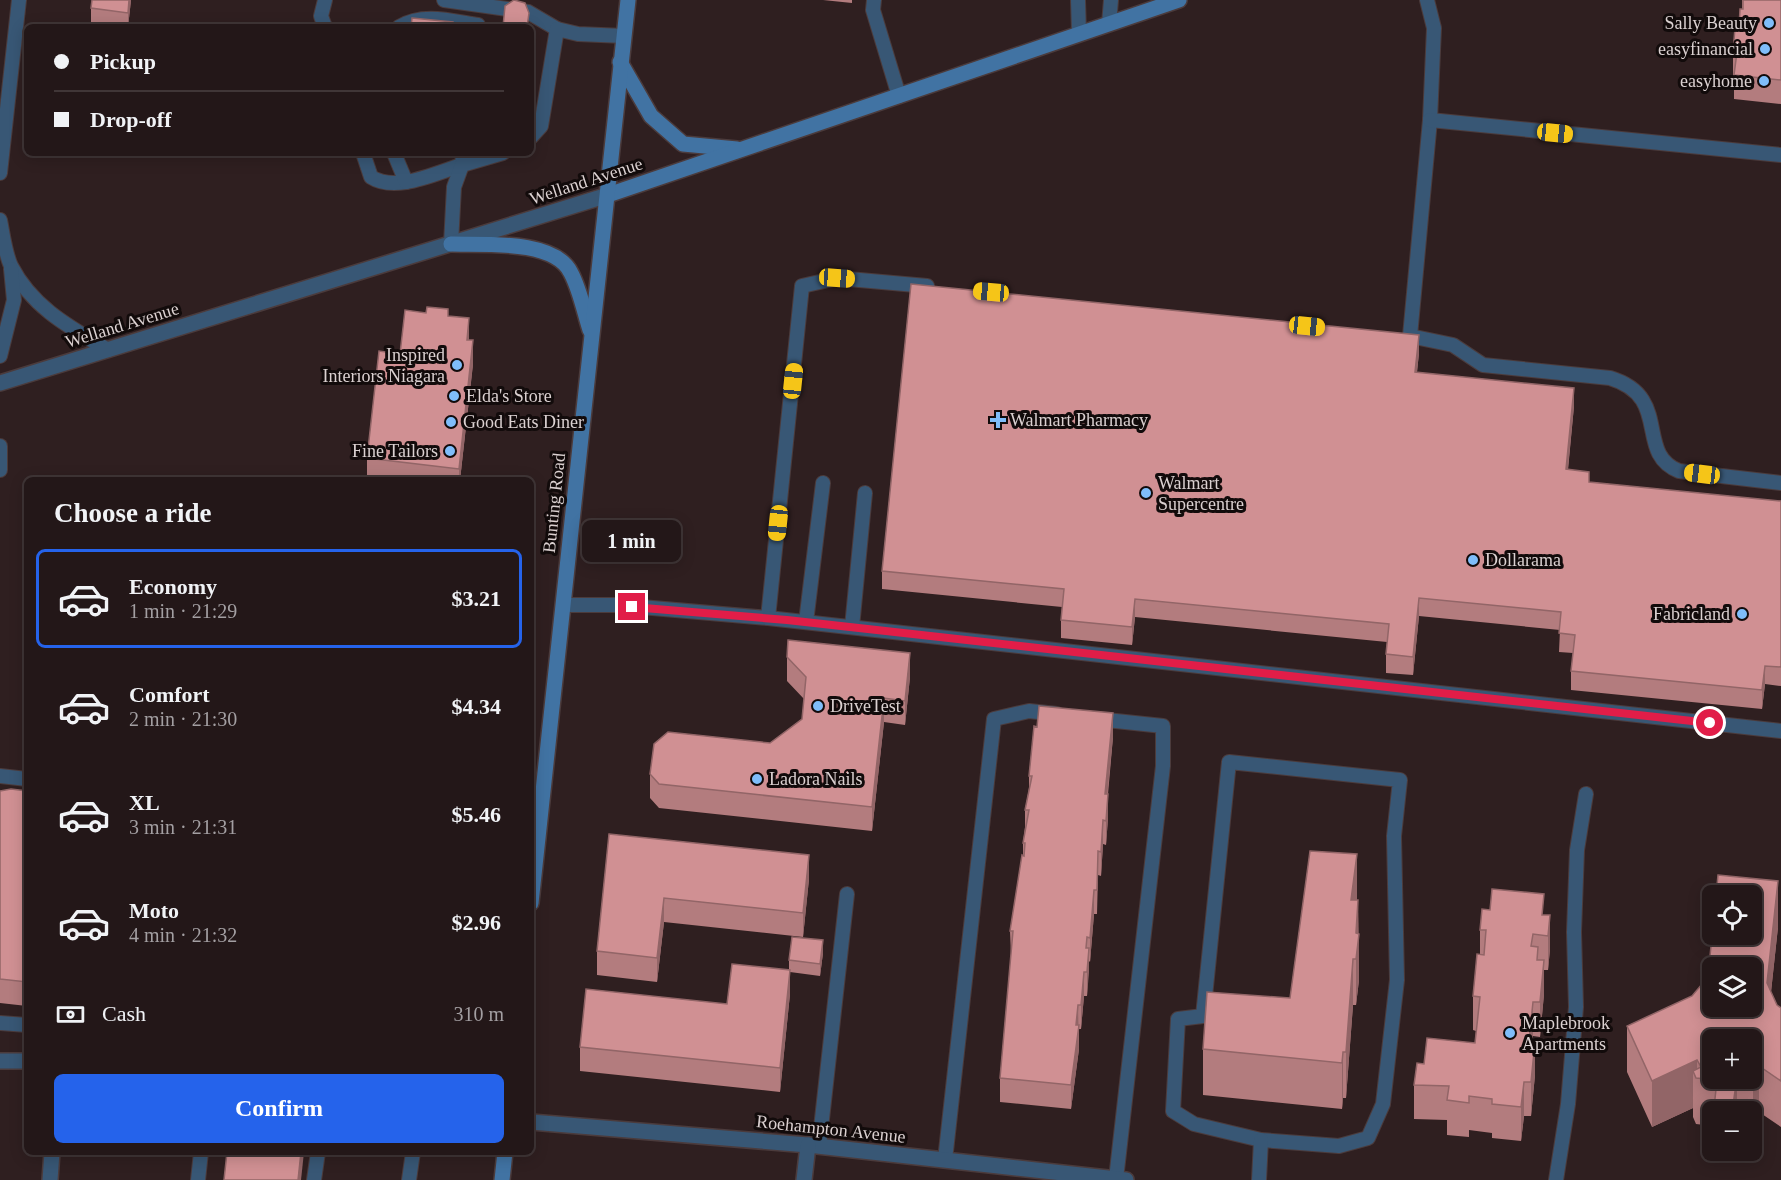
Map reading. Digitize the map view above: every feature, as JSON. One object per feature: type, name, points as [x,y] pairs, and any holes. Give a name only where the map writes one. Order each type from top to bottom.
[{"type":"main road","name":"Bunting Road","points":[[534,850],[563,605],[628,0]]},
{"type":"main road","name":"Welland Avenue","points":[[608,195],[1179,0]]},
{"type":"main road","points":[[621,62],[651,116],[683,144],[742,150]]},
{"type":"main road","points":[[451,244],[529,246],[556,259],[571,271],[592,334]]},
{"type":"main road","points":[[502,1180],[505,1155]]},
{"type":"street","name":"Welland Avenue","points":[[0,383],[608,195]]},
{"type":"street","points":[[0,1061],[24,1061]]},
{"type":"street","name":"Roehampton Avenue","points":[[534,1122],[813,1146],[1121,1179]]},
{"type":"street","points":[[804,1180],[813,1146]]},
{"type":"street","points":[[50,1180],[52,1155]]},
{"type":"lane","points":[[0,173],[18,0]]},
{"type":"lane","points":[[324,24],[321,16],[325,0]]},
{"type":"lane","points":[[444,0],[528,12],[557,29],[578,34],[624,36]]},
{"type":"lane","points":[[874,0],[873,10],[899,96]]},
{"type":"lane","points":[[1077,0],[1079,33]]},
{"type":"lane","points":[[1109,24],[1111,0]]},
{"type":"lane","points":[[1427,0],[1434,28],[1430,120],[1405,335],[1453,345],[1482,365],[1621,381],[1644,402],[1651,416],[1654,444],[1660,459],[1669,467],[1679,471],[1781,483]]},
{"type":"lane","points":[[478,24],[480,5]]},
{"type":"lane","points":[[404,24],[429,17],[467,24]]},
{"type":"lane","points":[[534,134],[541,126],[557,29]]},
{"type":"lane","points":[[1430,120],[1781,155]]},
{"type":"lane","points":[[364,156],[371,177],[381,184],[406,182],[462,159],[482,156]]},
{"type":"lane","points":[[395,156],[406,182]]},
{"type":"lane","points":[[451,244],[454,187],[462,159]]},
{"type":"lane","points":[[0,220],[10,264],[14,300],[0,356]]},
{"type":"lane","points":[[10,264],[32,299],[61,322],[108,350]]},
{"type":"lane","points":[[768,618],[802,286],[837,278],[939,287]]},
{"type":"lane","points":[[0,446],[0,470]]},
{"type":"lane","points":[[806,622],[823,483]]},
{"type":"lane","points":[[852,627],[865,493]]},
{"type":"lane","points":[[563,605],[618,606],[768,618],[1781,731]]},
{"type":"lane","points":[[945,1160],[994,719],[1029,711],[1162,726],[1163,766],[1121,1179]]},
{"type":"lane","points":[[1229,762],[1400,780],[1394,836],[1397,980],[1383,1104],[1368,1138],[1339,1146],[1261,1140],[1194,1124],[1173,1111],[1178,1019],[1203,1016],[1229,762]]},
{"type":"lane","points":[[0,776],[24,779]]},
{"type":"lane","points":[[1556,1180],[1568,1104],[1576,1007],[1574,932],[1577,850],[1586,794]]},
{"type":"lane","points":[[813,1146],[847,894]]},
{"type":"lane","points":[[0,1023],[24,1025]]},
{"type":"lane","points":[[1259,1180],[1261,1140]]},
{"type":"lane","points":[[198,1180],[201,1155]]},
{"type":"lane","points":[[314,1180],[318,1155]]},
{"type":"lane","points":[[409,1180],[413,1155]]},
{"type":"building","points":[[92,0],[129,0],[128,13],[91,8]]},
{"type":"building","points":[[514,0],[525,3],[529,13],[527,24],[503,24],[505,6]]},
{"type":"building","points":[[1743,0],[1781,0],[1781,80],[1734,75],[1737,52],[1733,52],[1735,28],[1739,28]]},
{"type":"building","points":[[412,18],[453,22],[453,24],[411,24]]},
{"type":"building","points":[[911,284],[1419,335],[1415,372],[1574,388],[1566,469],[1589,472],[1589,482],[1781,501],[1781,667],[1765,666],[1762,690],[1571,671],[1575,635],[1559,633],[1561,612],[1419,598],[1413,657],[1386,654],[1389,624],[1135,599],[1132,627],[1061,620],[1064,589],[882,571]]},
{"type":"building","points":[[427,307],[448,309],[448,316],[469,318],[467,340],[473,340],[459,469],[367,458],[379,351],[400,354],[405,310],[426,313]]},
{"type":"building","points":[[788,640],[910,653],[905,701],[884,698],[872,807],[659,784],[650,774],[654,744],[668,732],[770,743],[802,719],[806,677],[787,657]]},
{"type":"building","points":[[1039,706],[1113,713],[1105,794],[1108,794],[1106,821],[1103,820],[1101,852],[1098,851],[1097,890],[1094,890],[1090,938],[1087,937],[1086,948],[1089,948],[1087,972],[1084,972],[1081,1005],[1078,1005],[1076,1025],[1079,1025],[1071,1085],[1000,1078],[1013,931],[1010,931],[1022,855],[1024,856],[1025,843],[1023,843],[1029,810],[1025,810],[1032,776],[1029,776],[1034,726],[1037,727]]},
{"type":"building","points":[[11,789],[24,791],[24,982],[0,979],[0,791]]},
{"type":"building","points":[[609,834],[809,855],[803,913],[664,898],[657,958],[597,951]]},
{"type":"building","points":[[1310,851],[1357,854],[1351,900],[1358,900],[1356,933],[1359,934],[1356,959],[1353,959],[1346,1052],[1343,1052],[1342,1063],[1203,1049],[1207,992],[1290,998]]},
{"type":"building","points":[[1718,875],[1778,881],[1767,983],[1777,1005],[1781,1008],[1781,1081],[1762,1068],[1762,1029],[1702,1029],[1702,1079],[1696,1078],[1693,1071],[1701,1067],[1697,1060],[1652,1081],[1627,1026],[1692,996],[1702,984],[1702,1017],[1762,1017],[1762,957],[1710,957],[1711,945],[1762,945],[1762,885],[1717,885]]},
{"type":"building","name":"Maplebrook Apartments","points":[[1492,889],[1544,894],[1542,915],[1550,915],[1548,936],[1533,934],[1531,946],[1538,947],[1537,960],[1544,960],[1540,1002],[1533,1002],[1529,1040],[1535,1041],[1531,1082],[1524,1082],[1521,1107],[1492,1104],[1492,1099],[1469,1096],[1469,1103],[1447,1100],[1449,1086],[1414,1085],[1417,1063],[1424,1064],[1427,1038],[1475,1043],[1480,997],[1473,996],[1477,954],[1484,955],[1486,930],[1480,930],[1482,909],[1490,910]]},
{"type":"building","points":[[792,937],[823,940],[820,964],[789,960]]},
{"type":"building","points":[[732,964],[790,970],[780,1068],[580,1047],[586,989],[727,1004]]},
{"type":"building","points":[[1716,1089],[1735,1089],[1734,1101],[1715,1101]]},
{"type":"building","points":[[227,1155],[301,1155],[298,1180],[224,1180]]},
{"type":"place","name":"Sally Beauty","points":[[1769,23]]},
{"type":"place","name":"easyfinancial","points":[[1765,49]]},
{"type":"place","name":"easyhome","points":[[1764,81]]},
{"type":"place","name":"Inspired Interiors Niagara","points":[[457,365]]},
{"type":"place","name":"Elda's Store","points":[[454,396]]},
{"type":"place","name":"Walmart Pharmacy","points":[[998,420]]},
{"type":"place","name":"Good Eats Diner","points":[[451,422]]},
{"type":"place","name":"Fine Tailors","points":[[450,451]]},
{"type":"place","name":"Walmart Supercentre","points":[[1146,493]]},
{"type":"place","name":"Dollarama","points":[[1473,560]]},
{"type":"place","name":"Fabricland","points":[[1742,614]]},
{"type":"place","name":"DriveTest","points":[[818,706]]},
{"type":"place","name":"Ladora Nails","points":[[757,779]]},
{"type":"place","name":"Maplebrook Apartments","points":[[1510,1033]]},
{"type":"route","points":[[632,607],[787,620],[1710,723]]}]
